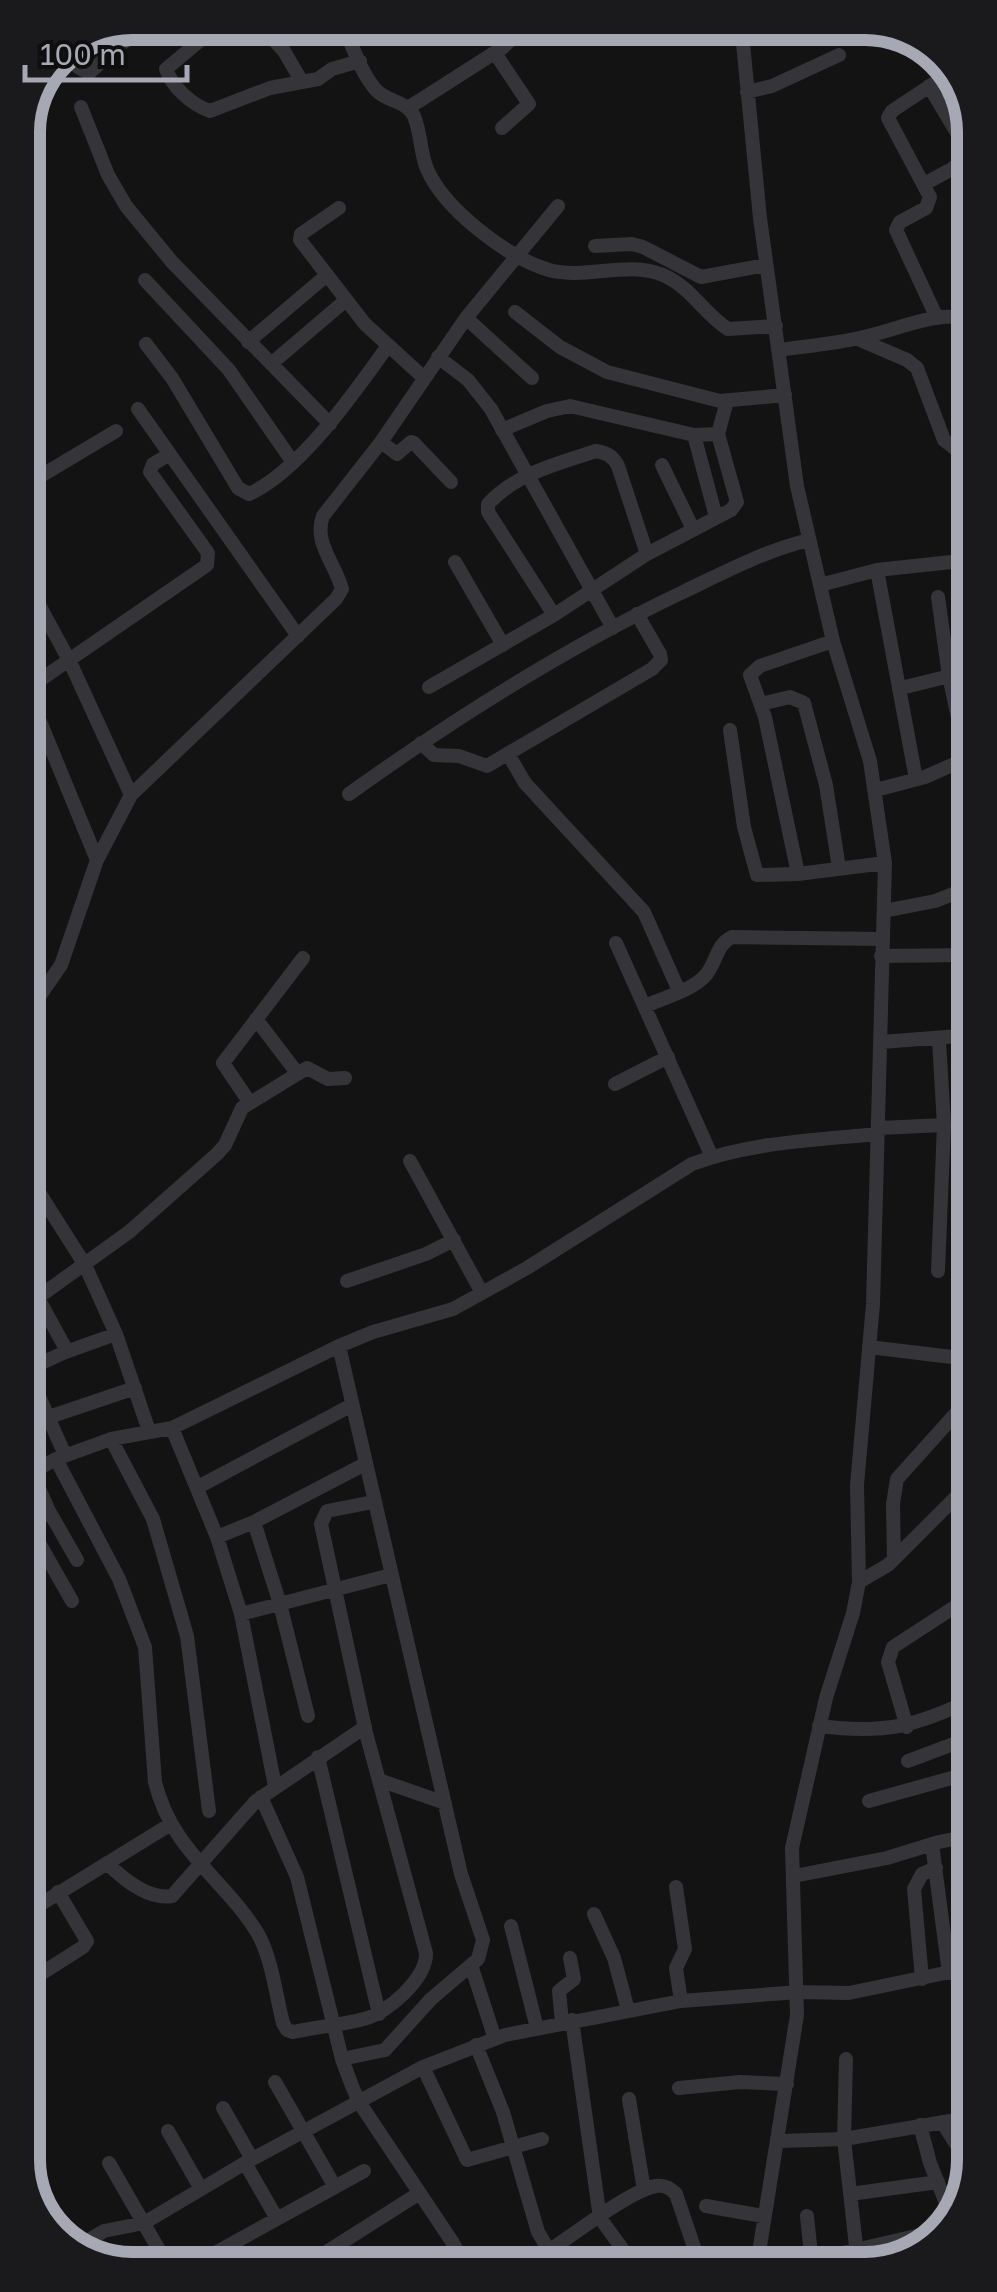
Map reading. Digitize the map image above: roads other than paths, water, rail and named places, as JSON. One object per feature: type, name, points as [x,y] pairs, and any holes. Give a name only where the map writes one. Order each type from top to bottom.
[{"type":"street","points":[[200,40],[166,69],[168,77],[194,104],[210,111],[270,88],[318,79],[332,69],[360,61]]},
{"type":"street","points":[[275,40],[302,82]]},
{"type":"street","points":[[350,40],[374,88],[408,108],[414,116],[433,180],[469,220],[518,257],[549,270],[574,274],[649,270],[667,276],[694,295],[728,329],[776,326]]},
{"type":"street","points":[[408,108],[509,40]]},
{"type":"street","points":[[743,40],[766,265],[796,486],[833,641],[864,733],[885,862],[869,1347],[857,1485],[860,1582],[819,1726],[792,1848],[798,1992],[779,2141],[758,2252]]},
{"type":"street","points":[[74,61],[89,73],[124,41]]},
{"type":"street","points":[[111,43],[115,49]]},
{"type":"street","points":[[495,52],[530,104],[502,128]]},
{"type":"street","points":[[747,92],[772,86],[839,55]]},
{"type":"street","points":[[937,318],[896,230],[900,222],[929,205],[930,197],[888,123],[892,111],[940,79]]},
{"type":"street","points":[[928,86],[957,134]]},
{"type":"street","points":[[81,107],[108,174],[126,206],[172,262],[330,424]]},
{"type":"street","points":[[924,184],[957,165]]},
{"type":"street","points":[[40,994],[70,946],[98,860],[131,796],[336,599],[342,589],[320,540],[322,516],[380,442],[466,318],[558,206]]},
{"type":"street","points":[[339,208],[299,237],[387,347],[424,378]]},
{"type":"street","points":[[595,246],[644,247],[700,278],[766,265]]},
{"type":"street","points":[[248,342],[327,275]]},
{"type":"street","points":[[145,280],[229,370],[292,461]]},
{"type":"street","points":[[271,364],[346,300]]},
{"type":"street","points":[[515,312],[560,348],[598,368],[703,398],[728,401],[785,395]]},
{"type":"street","points":[[780,350],[858,339],[957,316]]},
{"type":"street","points":[[466,318],[532,378]]},
{"type":"street","points":[[858,339],[917,368],[944,440],[957,450]]},
{"type":"street","points":[[146,344],[172,378],[244,493],[254,492],[330,424],[387,347]]},
{"type":"street","points":[[438,357],[482,395],[594,588],[613,628]]},
{"type":"street","points":[[429,687],[554,616],[647,554],[731,510],[738,499],[718,434],[728,401]]},
{"type":"street","points":[[502,430],[570,406],[694,435],[718,434]]},
{"type":"street","points":[[138,409],[298,636]]},
{"type":"street","points":[[40,477],[116,432]]},
{"type":"street","points":[[694,435],[716,517]]},
{"type":"street","points":[[380,442],[397,454],[414,443],[451,482]]},
{"type":"street","points":[[554,616],[488,512],[493,498],[528,474],[596,451],[614,458],[647,554]]},
{"type":"street","points":[[40,679],[207,565],[208,553],[150,472],[153,464],[170,454]]},
{"type":"street","points":[[662,465],[692,528]]},
{"type":"street","points":[[349,794],[421,743],[637,614],[761,554],[810,540]]},
{"type":"street","points":[[820,585],[876,570],[957,561]]},
{"type":"street","points":[[454,562],[503,645]]},
{"type":"street","points":[[876,570],[916,780]]},
{"type":"street","points":[[938,598],[957,709]]},
{"type":"street","points":[[40,607],[70,662],[131,796]]},
{"type":"street","points":[[421,743],[434,755],[459,756],[483,766],[657,666],[660,654],[637,614]]},
{"type":"street","points":[[798,874],[784,796],[761,704],[750,681],[754,669],[833,641]]},
{"type":"street","points":[[901,688],[957,674]]},
{"type":"street","points":[[761,704],[790,696],[804,703],[826,785],[839,868]]},
{"type":"street","points":[[40,723],[98,860]]},
{"type":"street","points":[[730,730],[754,872],[762,876],[798,874],[885,862]]},
{"type":"street","points":[[508,754],[525,782],[644,912],[679,991]]},
{"type":"street","points":[[876,790],[916,780],[957,763]]},
{"type":"street","points":[[884,911],[935,902],[957,893]]},
{"type":"street","points":[[645,1006],[706,976],[722,943],[732,937],[882,939]]},
{"type":"street","points":[[616,942],[712,1157]]},
{"type":"street","points":[[881,956],[957,955]]},
{"type":"street","points":[[250,1104],[223,1065],[303,958]]},
{"type":"street","points":[[256,1019],[298,1074]]},
{"type":"street","points":[[882,1042],[957,1037]]},
{"type":"street","points":[[938,1271],[944,1125],[939,1040]]},
{"type":"street","points":[[615,1084],[668,1057]]},
{"type":"street","points":[[40,1293],[129,1232],[217,1154],[225,1145],[236,1114],[250,1104],[309,1068],[328,1079],[346,1078]]},
{"type":"street","points":[[40,1464],[111,1439],[172,1428],[339,1346],[453,1309],[692,1164],[787,1142],[944,1125]]},
{"type":"street","points":[[410,1161],[482,1293]]},
{"type":"street","points":[[40,1194],[85,1265],[116,1334],[149,1431]]},
{"type":"street","points":[[347,1280],[426,1254],[454,1240]]},
{"type":"street","points":[[40,1313],[67,1351]]},
{"type":"street","points":[[40,1362],[116,1334]]},
{"type":"street","points":[[339,1346],[461,1874],[483,1940],[482,1951],[471,1965],[431,1999],[385,2050],[342,2059]]},
{"type":"street","points":[[869,1347],[957,1358]]},
{"type":"street","points":[[49,1417],[134,1388]]},
{"type":"street","points":[[40,1397],[61,1457],[120,1579],[146,1647],[155,1782],[171,1824],[261,1940],[287,2030],[293,2032],[379,2014],[419,1978],[426,1960],[365,1727],[322,1518],[331,1510],[373,1502]]},
{"type":"street","points":[[198,1487],[352,1405]]},
{"type":"street","points":[[894,1559],[893,1504],[897,1479],[957,1412]]},
{"type":"street","points":[[172,1428],[217,1537],[241,1614],[275,1786]]},
{"type":"street","points":[[111,1439],[153,1519],[187,1636],[210,1811]]},
{"type":"street","points":[[217,1537],[254,1522],[364,1464]]},
{"type":"street","points":[[40,1492],[78,1560]]},
{"type":"street","points":[[860,1582],[894,1559],[957,1495]]},
{"type":"street","points":[[40,1518],[49,1511]]},
{"type":"street","points":[[254,1522],[280,1604],[308,1716]]},
{"type":"street","points":[[40,1548],[72,1600]]},
{"type":"street","points":[[241,1614],[391,1576]]},
{"type":"street","points":[[907,1726],[888,1662],[893,1647],[957,1605]]},
{"type":"street","points":[[819,1726],[874,1731],[907,1726],[957,1706]]},
{"type":"street","points":[[107,1863],[127,1882],[168,1898],[261,1797],[365,1727]]},
{"type":"street","points":[[908,1761],[957,1742]]},
{"type":"street","points":[[318,1756],[379,2014]]},
{"type":"street","points":[[869,1801],[957,1776]]},
{"type":"street","points":[[379,1780],[446,1802]]},
{"type":"street","points":[[261,1797],[296,1876],[342,2059],[359,2102],[458,2252]]},
{"type":"street","points":[[40,1904],[171,1824]]},
{"type":"street","points":[[794,1876],[887,1858],[957,1839]]},
{"type":"street","points":[[932,1844],[949,1972]]},
{"type":"street","points":[[922,1979],[914,1889],[922,1874],[936,1868]]},
{"type":"street","points":[[676,1888],[686,1950],[676,1968],[681,2001]]},
{"type":"street","points":[[40,1970],[83,1947],[87,1941],[58,1892]]},
{"type":"street","points":[[594,1914],[614,1958],[628,2010]]},
{"type":"street","points":[[511,1926],[537,2028]]},
{"type":"street","points":[[570,1958],[574,1979],[559,1991],[600,2218],[624,2252]]},
{"type":"street","points":[[471,1965],[494,2039]]},
{"type":"street","points":[[88,2241],[104,2231],[144,2223],[248,2161],[423,2067],[494,2039],[567,2021],[681,2001],[798,1992],[849,1993],[957,1970]]},
{"type":"street","points":[[476,2045],[502,2112],[538,2232],[548,2251],[644,2190],[661,2186],[674,2190],[695,2252]]},
{"type":"street","points":[[846,2059],[844,2139],[856,2252]]},
{"type":"street","points":[[423,2067],[466,2160],[542,2139]]},
{"type":"street","points":[[275,2082],[335,2186]]},
{"type":"street","points":[[679,2088],[740,2082],[787,2084]]},
{"type":"street","points":[[629,2099],[644,2190]]},
{"type":"street","points":[[222,2108],[276,2218]]},
{"type":"street","points":[[779,2141],[844,2139],[957,2119]]},
{"type":"street","points":[[942,2122],[957,2146]]},
{"type":"street","points":[[920,2125],[946,2204]]},
{"type":"street","points":[[168,2132],[201,2188]]},
{"type":"street","points":[[109,2163],[160,2252]]},
{"type":"street","points":[[216,2252],[364,2171]]},
{"type":"street","points":[[850,2194],[938,2182]]},
{"type":"street","points":[[327,2252],[418,2194]]},
{"type":"street","points":[[706,2206],[763,2216]]},
{"type":"street","points":[[807,2216],[811,2252]]},
{"type":"street","points":[[876,2251],[911,2240]]}]
